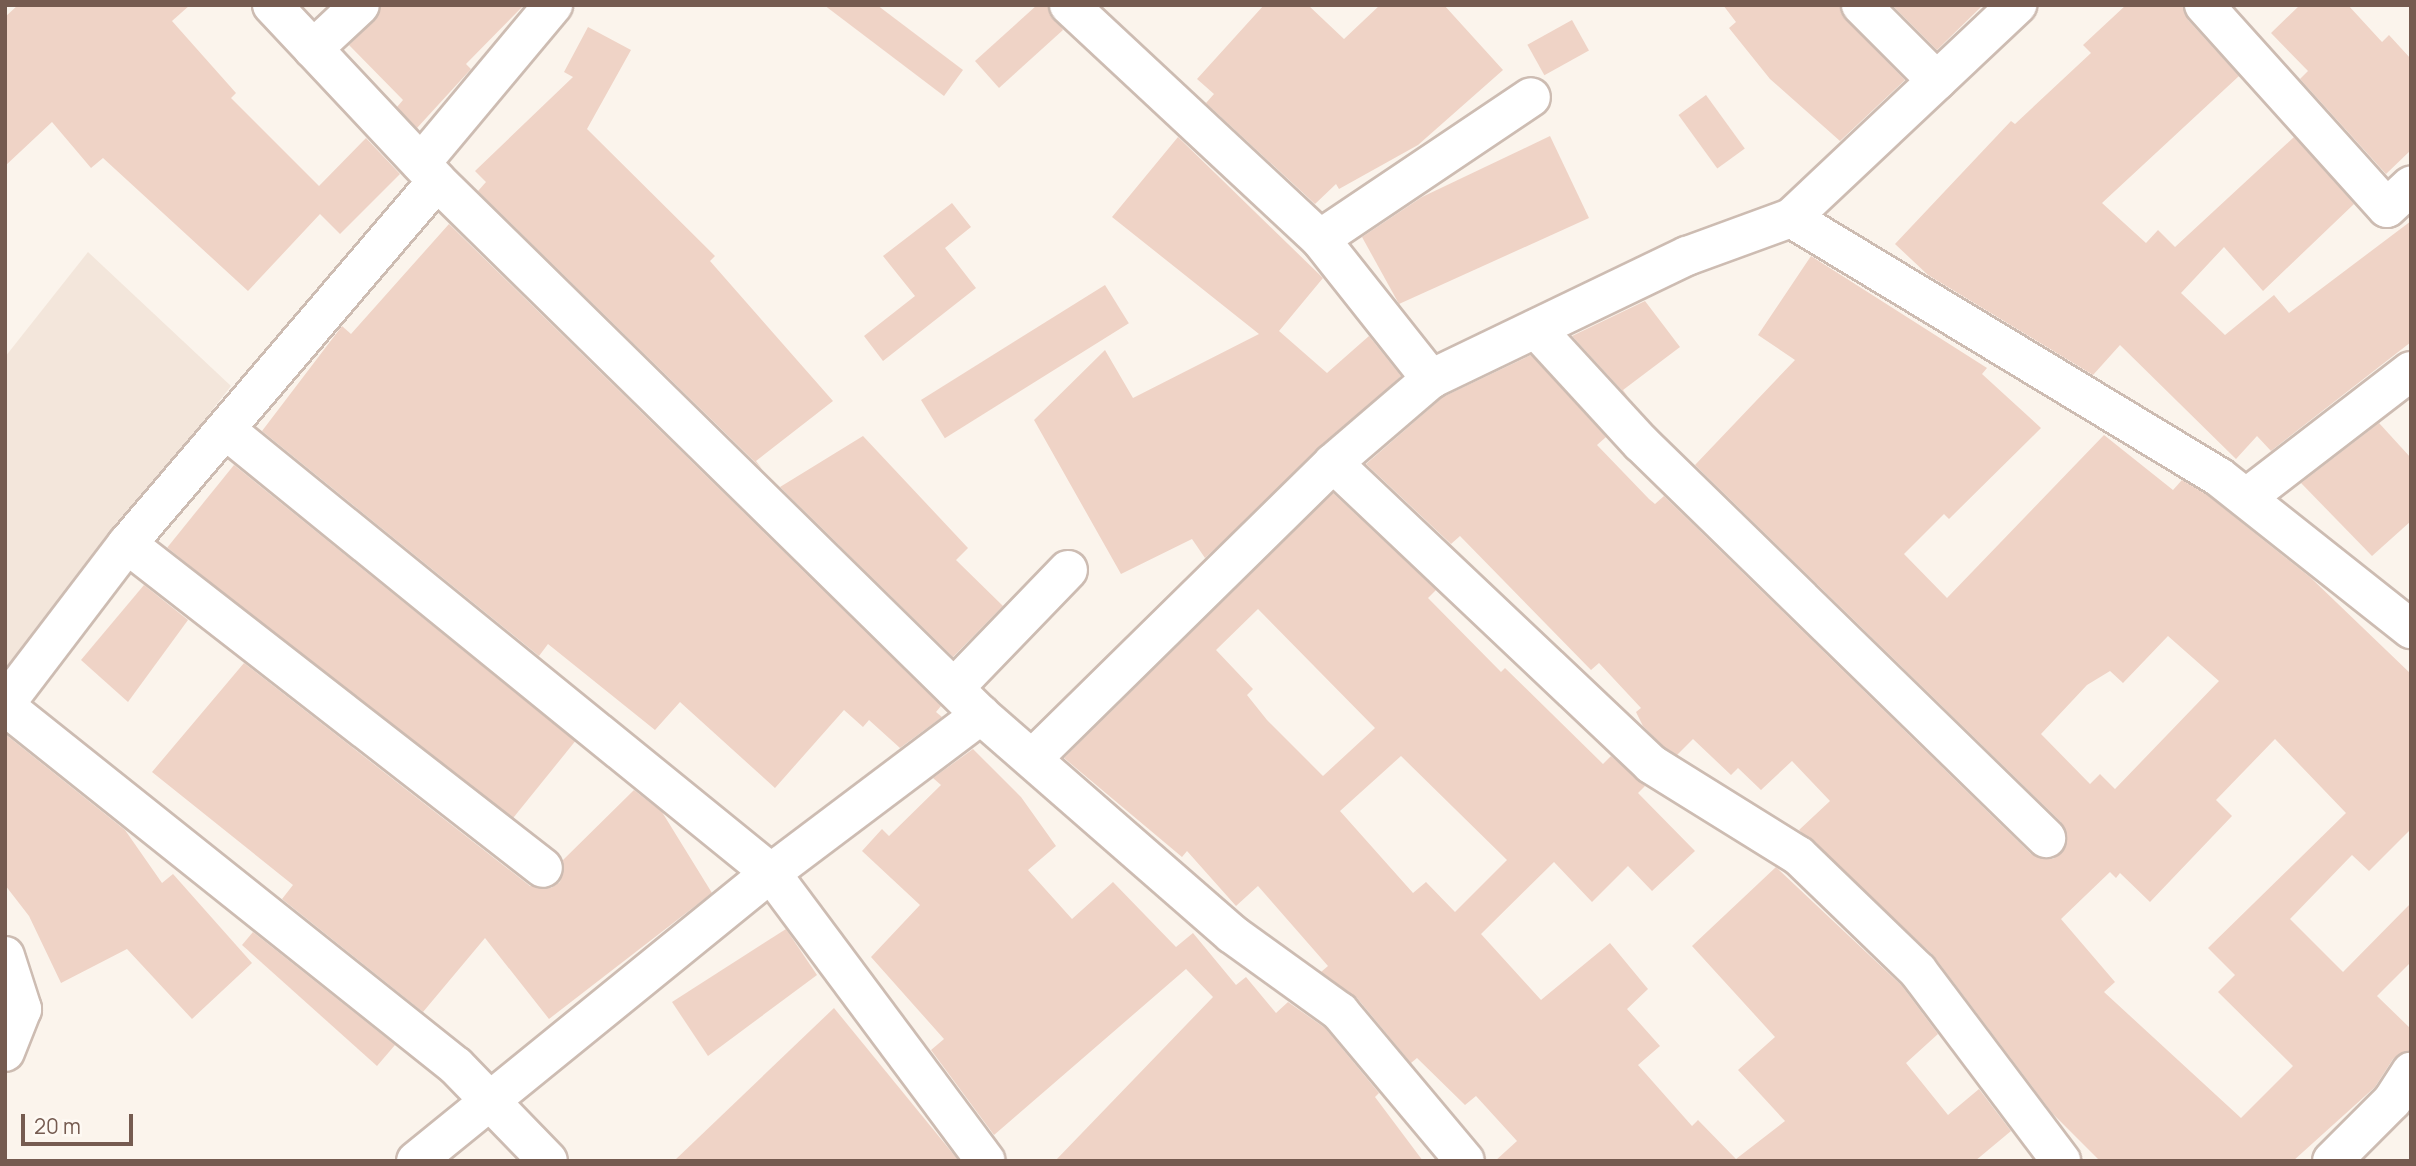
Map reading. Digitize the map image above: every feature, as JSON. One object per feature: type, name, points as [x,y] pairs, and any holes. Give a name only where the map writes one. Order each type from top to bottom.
[{"type":"street","points":[[272,5],[429,172],[981,715],[1035,756],[1232,933],[1339,1012],[1465,1161]]},
{"type":"street","points":[[313,50],[359,5]]},
{"type":"street","points":[[548,1161],[456,1066],[197,854],[5,705],[127,544],[226,430],[429,172],[552,5]]},
{"type":"street","points":[[1069,5],[1320,239],[1431,379]]},
{"type":"street","points":[[1861,5],[1937,81]]},
{"type":"street","points":[[1035,756],[1334,463],[1431,379],[1687,256],[1791,218],[2017,5]]},
{"type":"street","points":[[2204,5],[2388,208],[2411,186]]},
{"type":"street","points":[[1320,239],[1531,97]]},
{"type":"street","points":[[1791,218],[2246,498],[2411,629]]},
{"type":"street","points":[[1536,329],[1641,443],[2046,838]]},
{"type":"street","points":[[2246,498],[2411,371]]},
{"type":"street","points":[[226,430],[771,873],[986,1161]]},
{"type":"street","points":[[1334,463],[1651,764],[1799,856],[1918,971],[2061,1161]]},
{"type":"street","points":[[127,544],[543,869]]},
{"type":"street","points":[[954,688],[1068,570]]},
{"type":"street","points":[[416,1161],[493,1104],[771,873],[981,715]]},
{"type":"street","points":[[5,957],[22,1009],[5,1052]]},
{"type":"street","points":[[2332,1161],[2392,1101],[2411,1072]]},
{"type":"shaded area","points":[[88,252],[231,386],[10,668],[5,663],[5,357]]},
{"type":"building","points":[[18,5],[190,5],[172,21],[236,93],[231,98],[319,186],[366,138],[400,174],[340,234],[320,214],[248,291],[103,158],[91,168],[52,122],[5,166],[5,17]]},
{"type":"building","points":[[381,5],[524,5],[466,64],[471,69],[417,128],[397,107],[403,100],[349,45],[375,20]]},
{"type":"building","points":[[824,5],[877,5],[963,70],[944,96]]},
{"type":"building","points":[[1037,5],[1048,5],[1063,30],[999,88],[975,61]]},
{"type":"building","points":[[1264,5],[1308,5],[1344,39],[1380,5],[1444,5],[1503,70],[1418,145],[1339,189],[1336,184],[1315,204],[1206,103],[1214,94],[1197,79]]},
{"type":"building","points":[[1723,5],[1840,5],[1846,20],[1905,80],[1840,141],[1770,79],[1729,28],[1736,22]]},
{"type":"building","points":[[1892,5],[1983,5],[1937,50]]},
{"type":"building","points":[[2126,5],[2183,5],[2188,20],[2239,76],[2102,203],[2146,243],[2158,230],[2175,247],[2294,137],[2354,204],[2263,291],[2224,247],[2181,293],[2225,335],[2274,295],[2289,313],[2411,221],[2411,342],[2271,451],[2257,436],[2236,459],[2120,345],[2093,375],[1928,275],[1895,244],[2011,121],[2015,124],[2091,53],[2083,45]]},
{"type":"building","points":[[2300,5],[2348,5],[2382,42],[2389,35],[2411,59],[2411,150],[2386,174],[2300,79],[2308,71],[2271,33]]},
{"type":"building","points":[[1572,20],[1589,51],[1544,75],[1527,45]]},
{"type":"building","points":[[588,27],[631,50],[587,129],[715,256],[710,261],[833,401],[756,461],[762,469],[478,191],[486,182],[475,171],[573,77],[564,72]]},
{"type":"building","points":[[1706,95],[1745,148],[1717,168],[1678,115]]},
{"type":"building","points":[[1550,136],[1589,218],[1399,304],[1362,237],[1422,197]]},
{"type":"building","points":[[1178,137],[1323,278],[1279,331],[1327,373],[1369,336],[1401,376],[1205,558],[1192,539],[1121,574],[1034,420],[1105,350],[1133,398],[1259,334],[1112,217]]},
{"type":"building","points":[[952,203],[971,227],[945,248],[976,288],[883,361],[864,336],[915,296],[883,256]]},
{"type":"building","points":[[449,224],[941,706],[936,712],[942,717],[900,748],[869,720],[863,727],[844,710],[775,788],[680,702],[655,730],[548,644],[539,656],[262,431],[342,326],[351,334]]},
{"type":"building","points":[[1811,256],[1987,368],[1982,374],[2041,428],[1949,519],[1944,514],[1904,554],[1947,598],[2104,435],[2173,490],[2182,480],[2207,495],[2311,578],[2411,674],[2411,829],[2369,871],[2352,855],[2290,919],[2343,972],[2411,903],[2411,962],[2377,996],[2411,1029],[2411,1050],[2393,1059],[2375,1087],[2293,1161],[2100,1161],[2053,1114],[1933,955],[1799,830],[1830,801],[1792,761],[1761,790],[1738,768],[1731,775],[1693,739],[1677,755],[1664,747],[1643,726],[1636,712],[1641,708],[1599,663],[1591,670],[1460,536],[1451,544],[1366,464],[1443,397],[1531,355],[1606,437],[1597,445],[1649,499],[1655,504],[1664,496],[2031,854],[2053,859],[2067,843],[2061,822],[1695,465],[1795,360],[1758,335]],"holes":[[[2168,636],[2219,681],[2115,789],[2100,774],[2090,784],[2041,734],[2087,685],[2110,671],[2123,683]],[[2275,739],[2346,813],[2208,948],[2235,975],[2218,992],[2293,1066],[2241,1118],[2104,992],[2115,982],[2061,919],[2110,872],[2116,878],[2120,873],[2150,902],[2232,816],[2216,800]]]},
{"type":"building","points":[[1105,285],[1129,323],[945,438],[921,400]]},
{"type":"building","points":[[1645,301],[1680,347],[1623,390],[1628,397],[1572,336]]},
{"type":"building","points":[[2379,423],[2411,458],[2411,521],[2372,556],[2301,483]]},
{"type":"building","points":[[863,436],[968,548],[956,560],[1003,606],[953,657],[780,487]]},
{"type":"building","points":[[234,465],[575,741],[508,824],[167,547]]},
{"type":"building","points":[[1333,493],[1436,590],[1428,598],[1501,672],[1505,668],[1603,764],[1611,756],[1645,786],[1638,793],[1695,851],[1652,891],[1628,866],[1592,902],[1554,862],[1481,934],[1541,1000],[1610,943],[1648,989],[1627,1009],[1660,1046],[1638,1065],[1692,1126],[1698,1120],[1736,1159],[1785,1121],[1738,1070],[1775,1037],[1692,946],[1776,867],[1902,986],[1938,1034],[1906,1063],[1948,1115],[1979,1089],[2011,1131],[1975,1161],[1495,1161],[1517,1141],[1476,1096],[1465,1105],[1417,1058],[1411,1063],[1357,998],[1321,972],[1328,966],[1258,886],[1236,906],[1187,851],[1182,857],[1064,758]],"holes":[[[1258,609],[1375,728],[1323,776],[1267,720],[1247,695],[1253,689],[1216,650]],[[1401,756],[1507,860],[1455,912],[1426,882],[1413,893],[1340,811]]]},
{"type":"building","points":[[144,585],[188,620],[128,702],[81,660]]},
{"type":"building","points":[[244,663],[530,886],[551,888],[560,882],[563,860],[634,790],[662,812],[712,893],[549,1019],[485,938],[423,1012],[282,899],[293,885],[152,772]]},
{"type":"building","points":[[5,734],[125,830],[162,883],[173,874],[252,963],[192,1019],[127,949],[61,983],[29,916],[5,885]]},
{"type":"building","points":[[973,749],[1021,797],[1056,846],[1028,870],[1072,919],[1113,882],[1176,947],[1193,933],[1236,985],[1246,977],[1276,1013],[1288,1002],[1325,1028],[1379,1093],[1375,1097],[1423,1161],[1055,1161],[1213,997],[1186,969],[994,1135],[931,1050],[944,1039],[871,957],[920,905],[862,851],[882,829],[889,836],[941,785],[933,778]]},
{"type":"building","points":[[786,929],[817,975],[708,1056],[672,1002]]},
{"type":"building","points":[[253,932],[395,1045],[377,1066],[242,945]]},
{"type":"building","points":[[834,1008],[959,1161],[674,1161]]}]
